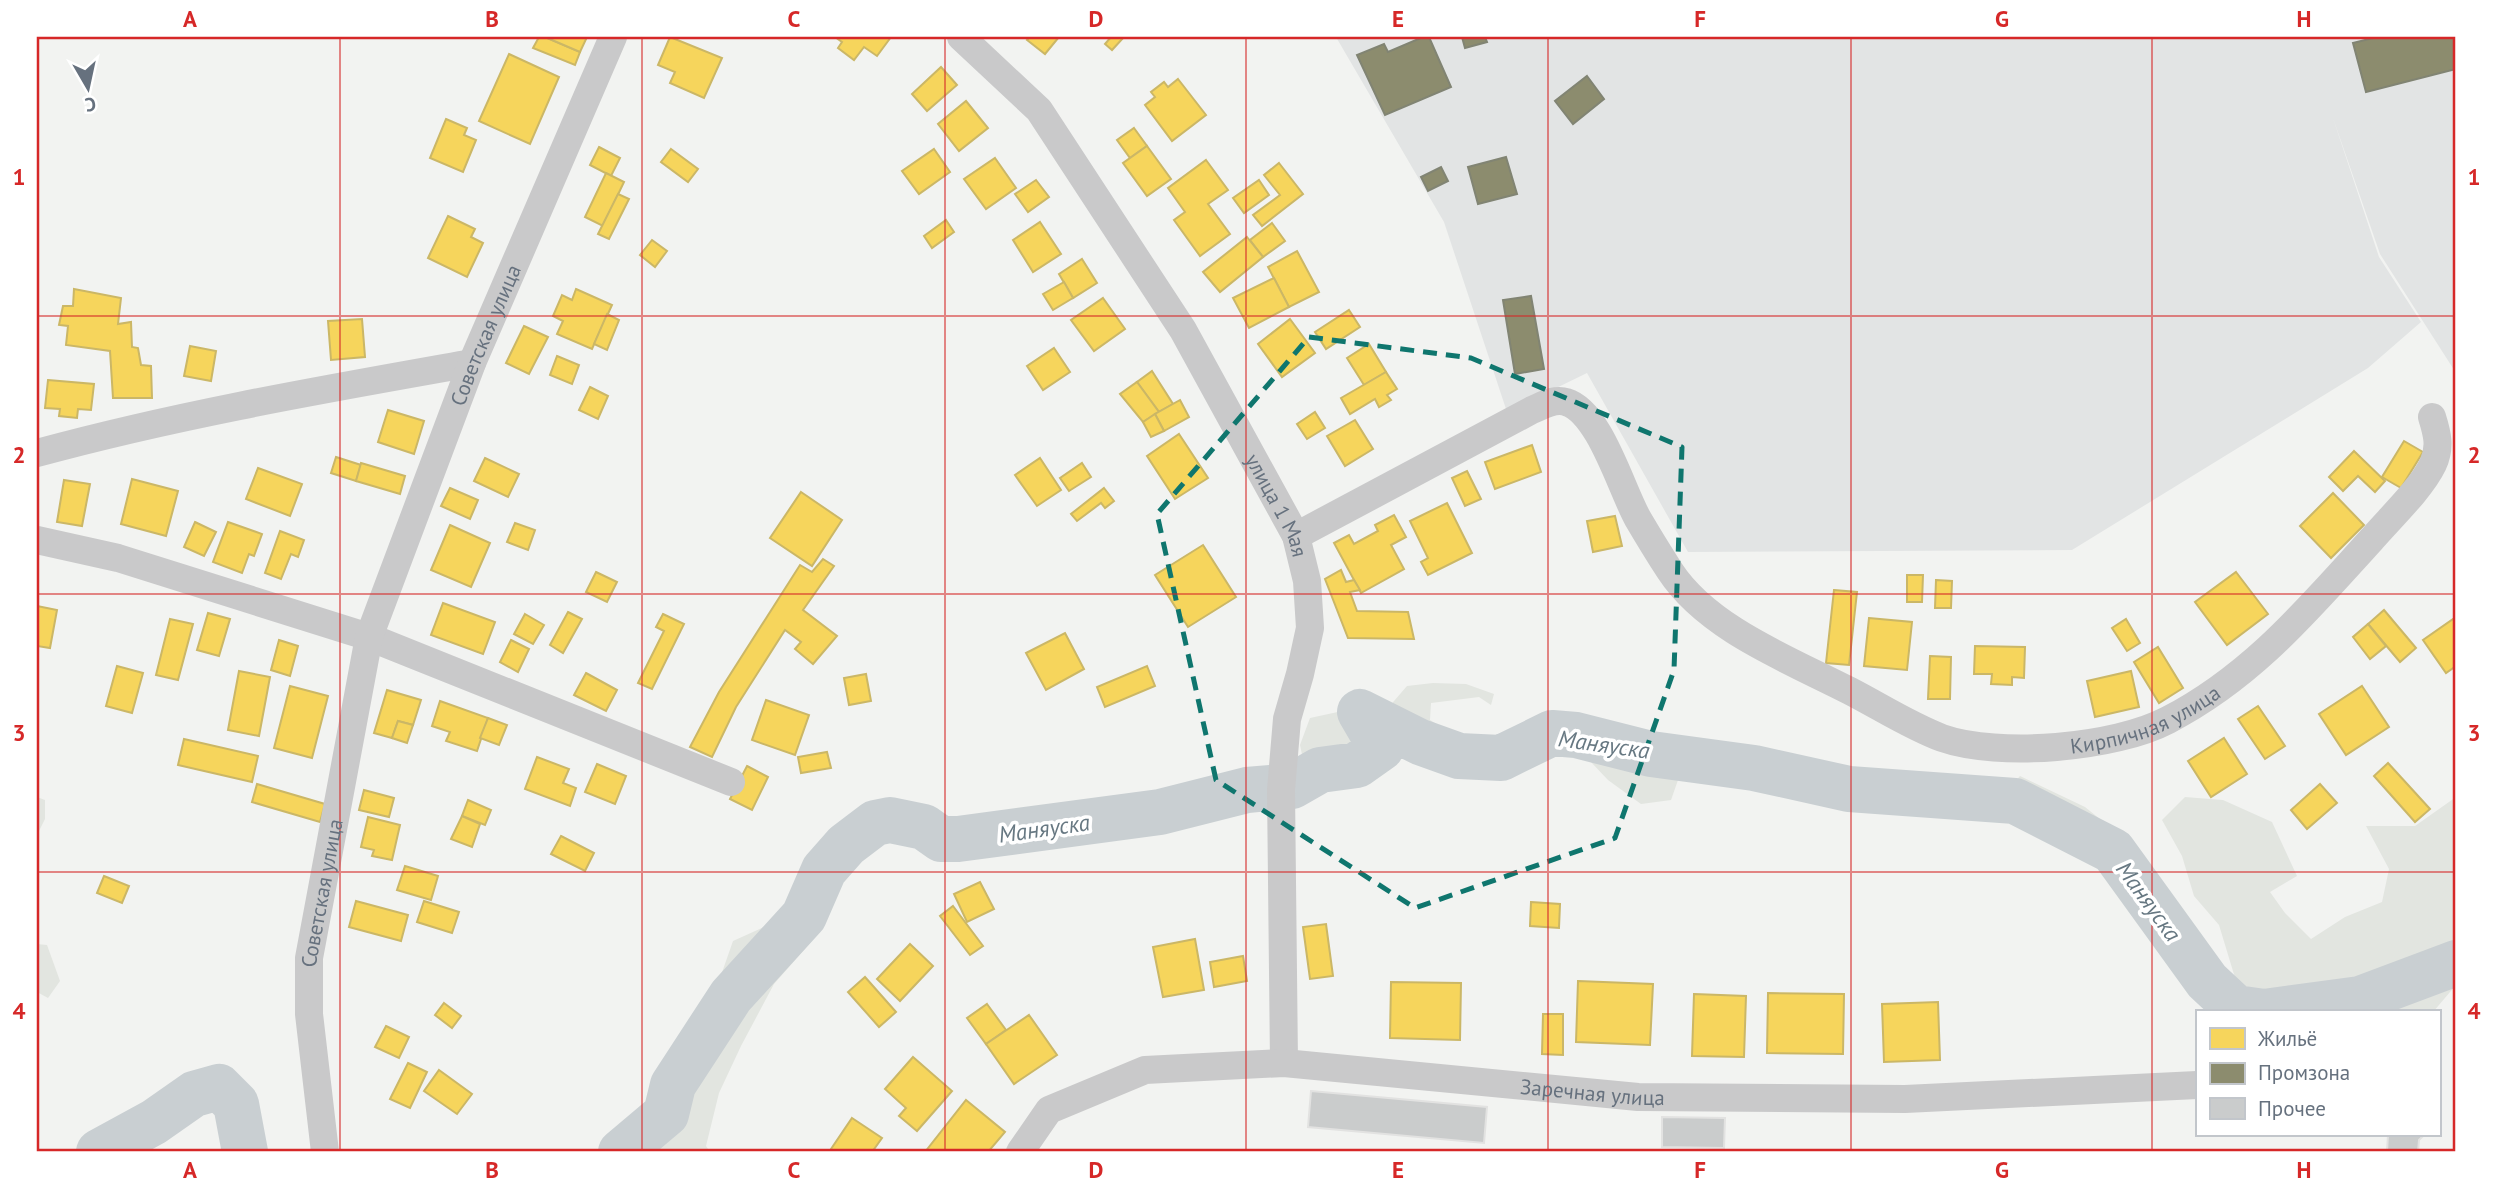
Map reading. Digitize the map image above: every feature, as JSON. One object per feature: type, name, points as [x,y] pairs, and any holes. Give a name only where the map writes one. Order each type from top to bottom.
[{"type":"street","name":"Советская улица","points":[[326,1152],[309,1014],[309,958],[369,636],[472,363],[613,37]]},
{"type":"street","name":"улица 1 Мая","points":[[961,37],[1039,110],[1183,330],[1296,536],[1307,581],[1310,628],[1287,719],[1281,790],[1284,1063]]},
{"type":"street","points":[[37,453],[232,406],[472,363]]},
{"type":"street","name":"Кирпичная улица","points":[[1296,536],[1531,410],[1552,401],[1563,401],[1574,405],[1601,436],[1637,517],[1672,574],[1702,606],[1735,631],[1914,726],[1966,746],[2006,749],[2113,740],[2167,721],[2208,696],[2264,655],[2288,631],[2407,500],[2433,464],[2439,439],[2432,417]]},
{"type":"street","points":[[37,541],[118,558],[369,636],[731,782]]},
{"type":"street","name":"Заречная улица","points":[[1020,1152],[1049,1110],[1145,1070],[1284,1063],[1638,1097],[1905,1099],[2196,1085]]},
{"type":"highlighted area","points":[[1309,337],[1471,358],[1682,447],[1674,670],[1615,838],[1415,908],[1216,780],[1157,514]]},
{"type":"shaded area","points":[[1336,37],[2456,37],[2456,373],[2380,254],[2333,118],[2379,257],[2421,322],[2368,368],[2072,550],[1688,552],[1587,373],[1507,412],[1444,222]]},
{"type":"shaded area","points":[[1433,683],[1466,684],[1494,694],[1491,705],[1479,697],[1431,703],[1430,720],[1454,738],[1413,731],[1383,720],[1365,728],[1381,740],[1364,754],[1343,760],[1304,764],[1300,745],[1310,718],[1356,708],[1388,708],[1407,686]]},
{"type":"shaded area","points":[[1638,730],[1667,739],[1684,749],[1671,800],[1641,804],[1608,780],[1591,762],[1602,733]]},
{"type":"shaded area","points":[[2020,776],[2085,807],[2131,844],[2198,936],[2236,981],[2219,925],[2194,896],[2182,856],[2162,820],[2185,797],[2223,800],[2272,822],[2297,876],[2270,892],[2285,913],[2311,939],[2345,917],[2382,902],[2389,869],[2366,826],[2415,826],[2456,797],[2456,985],[2435,1010],[2380,1010],[2363,1004],[2323,1010],[2272,1010],[2216,998],[2176,963],[2151,914],[2046,824],[2004,794]]},
{"type":"shaded area","points":[[37,797],[45,800],[45,819],[37,835]]},
{"type":"shaded area","points":[[811,920],[820,925],[811,942],[774,984],[719,1093],[706,1146],[710,1152],[627,1152],[719,981],[733,941],[773,923]]},
{"type":"shaded area","points":[[37,944],[47,945],[60,981],[48,998],[37,992]]},
{"type":"building: Жильё","points":[[539,37],[580,52],[575,65],[533,48]]},
{"type":"building: Жильё","points":[[545,37],[587,37],[580,52]]},
{"type":"building: Жильё","points":[[670,37],[722,58],[704,98],[670,83],[675,72],[658,65]]},
{"type":"building: Жильё","points":[[835,37],[891,37],[877,56],[864,47],[854,60],[838,48],[842,42]]},
{"type":"building: Жильё","points":[[1030,37],[1059,37],[1045,54],[1027,40]]},
{"type":"building: Жильё","points":[[1111,37],[1124,37],[1112,50],[1105,44]]},
{"type":"building: Жильё","points":[[509,54],[559,77],[530,144],[479,121]]},
{"type":"building: Жильё","points":[[941,67],[957,85],[927,111],[912,94]]},
{"type":"building: Жильё","points":[[1178,79],[1206,115],[1172,141],[1145,105],[1155,97],[1151,92],[1164,82],[1168,87]]},
{"type":"building: Жильё","points":[[966,101],[988,128],[959,151],[938,124]]},
{"type":"building: Жильё","points":[[446,119],[467,128],[464,135],[476,140],[463,172],[430,158]]},
{"type":"building: Жильё","points":[[1134,128],[1147,146],[1130,158],[1117,140]]},
{"type":"building: Жильё","points":[[1147,146],[1171,179],[1147,196],[1123,163]]},
{"type":"building: Жильё","points":[[599,147],[620,158],[611,176],[590,165]]},
{"type":"building: Жильё","points":[[671,149],[698,169],[688,182],[661,162]]},
{"type":"building: Жильё","points":[[934,149],[950,172],[919,194],[902,171]]},
{"type":"building: Жильё","points":[[995,158],[1016,188],[986,209],[964,179]]},
{"type":"building: Жильё","points":[[1206,160],[1228,190],[1208,204],[1230,234],[1200,256],[1174,220],[1185,212],[1168,188]]},
{"type":"building: Жильё","points":[[1279,163],[1303,194],[1262,226],[1253,215],[1280,195],[1264,175]]},
{"type":"building: Жильё","points":[[606,173],[624,182],[603,226],[585,217]]},
{"type":"building: Жильё","points":[[1036,180],[1049,197],[1028,212],[1015,194]]},
{"type":"building: Жильё","points":[[1259,180],[1269,195],[1244,213],[1233,198]]},
{"type":"building: Жильё","points":[[618,194],[629,199],[609,239],[598,234]]},
{"type":"building: Жильё","points":[[448,216],[475,229],[471,237],[483,243],[467,277],[428,258]]},
{"type":"building: Жильё","points":[[946,220],[954,232],[932,248],[924,236]]},
{"type":"building: Жильё","points":[[1040,222],[1061,254],[1033,272],[1013,240]]},
{"type":"building: Жильё","points":[[1272,223],[1285,241],[1263,257],[1250,240]]},
{"type":"building: Жильё","points":[[1247,237],[1263,257],[1220,292],[1203,272]]},
{"type":"building: Жильё","points":[[652,240],[667,251],[655,267],[640,255]]},
{"type":"building: Жильё","points":[[1297,251],[1319,292],[1289,307],[1268,267]]},
{"type":"building: Жильё","points":[[1082,259],[1097,283],[1073,298],[1059,274]]},
{"type":"building: Жильё","points":[[1274,278],[1289,307],[1249,328],[1233,298]]},
{"type":"building: Жильё","points":[[1064,282],[1073,298],[1053,310],[1043,294]]},
{"type":"building: Жильё","points":[[74,289],[121,298],[118,324],[131,322],[132,347],[138,348],[141,365],[151,366],[152,398],[113,398],[110,351],[66,345],[68,326],[59,325],[63,306],[73,306]]},
{"type":"building: Жильё","points":[[576,289],[612,305],[592,349],[557,334],[563,321],[553,316],[562,295],[572,300]]},
{"type":"building: Жильё","points":[[1103,298],[1125,329],[1094,351],[1071,320]]},
{"type":"building: Жильё","points":[[1349,310],[1360,327],[1326,349],[1315,332]]},
{"type":"building: Жильё","points":[[607,314],[619,320],[607,350],[594,344]]},
{"type":"building: Жильё","points":[[362,319],[365,357],[331,360],[328,321]]},
{"type":"building: Жильё","points":[[1290,319],[1315,353],[1282,377],[1258,344]]},
{"type":"building: Жильё","points":[[524,326],[548,337],[529,374],[506,363]]},
{"type":"building: Жильё","points":[[1369,344],[1386,372],[1364,385],[1347,358]]},
{"type":"building: Жильё","points":[[190,346],[216,351],[211,381],[184,376]]},
{"type":"building: Жильё","points":[[1054,348],[1070,372],[1043,390],[1027,366]]},
{"type":"building: Жильё","points":[[557,356],[579,365],[572,384],[550,375]]},
{"type":"building: Жильё","points":[[1152,371],[1173,404],[1159,412],[1137,382]]},
{"type":"building: Жильё","points":[[1386,372],[1397,389],[1387,395],[1391,400],[1379,407],[1375,399],[1350,414],[1341,398]]},
{"type":"building: Жильё","points":[[48,380],[94,384],[91,410],[78,409],[77,418],[59,416],[60,409],[45,408]]},
{"type":"building: Жильё","points":[[1137,382],[1159,412],[1143,422],[1120,394]]},
{"type":"building: Жильё","points":[[590,387],[608,396],[598,419],[579,410]]},
{"type":"building: Жильё","points":[[1180,400],[1189,417],[1164,431],[1155,414]]},
{"type":"building: Жильё","points":[[388,410],[424,421],[414,454],[378,442]]},
{"type":"building: Жильё","points":[[1315,412],[1325,428],[1307,439],[1297,424]]},
{"type":"building: Жильё","points":[[1155,414],[1164,431],[1151,437],[1143,422]]},
{"type":"building: Жильё","points":[[1355,420],[1373,449],[1345,466],[1327,436]]},
{"type":"building: Жильё","points":[[1179,434],[1208,478],[1175,499],[1147,456]]},
{"type":"building: Жильё","points":[[2404,441],[2423,452],[2401,488],[2382,477]]},
{"type":"building: Жильё","points":[[1532,445],[1541,472],[1495,489],[1485,462]]},
{"type":"building: Жильё","points":[[2354,451],[2385,481],[2375,492],[2358,476],[2343,491],[2329,477]]},
{"type":"building: Жильё","points":[[336,457],[361,465],[356,481],[331,473]]},
{"type":"building: Жильё","points":[[485,458],[519,474],[508,497],[474,481]]},
{"type":"building: Жильё","points":[[1040,458],[1061,490],[1037,506],[1015,475]]},
{"type":"building: Жильё","points":[[361,463],[405,476],[400,494],[356,481]]},
{"type":"building: Жильё","points":[[1082,463],[1091,477],[1069,491],[1060,478]]},
{"type":"building: Жильё","points":[[258,468],[302,484],[290,516],[246,499]]},
{"type":"building: Жильё","points":[[1467,471],[1481,499],[1465,506],[1452,478]]},
{"type":"building: Жильё","points":[[132,479],[178,491],[166,536],[121,524]]},
{"type":"building: Жильё","points":[[64,480],[90,484],[82,526],[57,522]]},
{"type":"building: Жильё","points":[[450,488],[478,500],[470,519],[441,506]]},
{"type":"building: Жильё","points":[[1104,488],[1114,501],[1105,508],[1101,503],[1077,521],[1071,514]]},
{"type":"building: Жильё","points":[[801,492],[842,520],[812,566],[770,538]]},
{"type":"building: Жильё","points":[[2333,493],[2364,525],[2331,558],[2300,526]]},
{"type":"building: Жильё","points":[[1447,503],[1472,553],[1428,575],[1421,562],[1428,558],[1410,521]]},
{"type":"building: Жильё","points":[[1394,515],[1406,537],[1391,545],[1404,569],[1361,593],[1334,543],[1349,535],[1354,544],[1378,531],[1375,525]]},
{"type":"building: Жильё","points":[[1615,516],[1622,546],[1593,552],[1587,521]]},
{"type":"building: Жильё","points":[[195,522],[216,532],[204,556],[184,547]]},
{"type":"building: Жильё","points":[[228,522],[262,534],[254,556],[249,554],[242,573],[213,562]]},
{"type":"building: Жильё","points":[[515,523],[535,530],[528,550],[507,542]]},
{"type":"building: Жильё","points":[[450,525],[490,543],[471,587],[431,570]]},
{"type":"building: Жильё","points":[[280,531],[304,540],[298,557],[291,554],[281,579],[265,573]]},
{"type":"building: Жильё","points":[[1203,545],[1236,597],[1188,627],[1155,575]]},
{"type":"building: Жильё","points":[[823,559],[834,566],[803,610],[837,636],[813,664],[795,649],[801,642],[785,630],[736,707],[712,757],[690,747],[719,692],[800,565],[812,572]]},
{"type":"building: Жильё","points":[[1341,570],[1346,582],[1354,580],[1360,590],[1350,592],[1357,611],[1408,612],[1414,639],[1348,638],[1325,579]]},
{"type":"building: Жильё","points":[[596,572],[617,582],[607,602],[586,592]]},
{"type":"building: Жильё","points":[[2236,572],[2268,614],[2227,645],[2195,602]]},
{"type":"building: Жильё","points":[[1907,575],[1923,575],[1922,602],[1907,602]]},
{"type":"building: Жильё","points":[[1936,580],[1952,581],[1951,608],[1935,608]]},
{"type":"building: Жильё","points":[[1834,590],[1857,592],[1849,665],[1826,663]]},
{"type":"building: Жильё","points":[[443,603],[495,622],[483,654],[431,635]]},
{"type":"building: Жильё","points":[[37,606],[57,610],[50,648],[37,646]]},
{"type":"building: Жильё","points":[[2384,610],[2416,648],[2400,662],[2368,624]]},
{"type":"building: Жильё","points":[[568,612],[582,619],[563,653],[550,645]]},
{"type":"building: Жильё","points":[[208,613],[230,619],[219,656],[197,650]]},
{"type":"building: Жильё","points":[[525,614],[544,625],[533,644],[514,634]]},
{"type":"building: Жильё","points":[[663,614],[684,624],[652,689],[638,683],[664,631],[656,627]]},
{"type":"building: Жильё","points":[[2456,617],[2456,666],[2446,673],[2423,640]]},
{"type":"building: Жильё","points":[[1869,618],[1912,622],[1907,670],[1864,666]]},
{"type":"building: Жильё","points":[[170,619],[193,624],[178,680],[156,675]]},
{"type":"building: Жильё","points":[[2126,619],[2140,643],[2127,651],[2112,628]]},
{"type":"building: Жильё","points":[[2368,624],[2386,646],[2370,659],[2353,637]]},
{"type":"building: Жильё","points":[[1065,633],[1084,669],[1046,690],[1026,653]]},
{"type":"building: Жильё","points":[[279,640],[298,646],[290,676],[271,670]]},
{"type":"building: Жильё","points":[[511,640],[529,649],[518,672],[500,662]]},
{"type":"building: Жильё","points":[[1975,646],[2025,647],[2024,678],[2012,677],[2012,685],[1991,684],[1992,674],[1974,674]]},
{"type":"building: Жильё","points":[[2158,647],[2183,688],[2159,703],[2134,662]]},
{"type":"building: Жильё","points":[[1930,656],[1951,657],[1950,699],[1928,699]]},
{"type":"building: Жильё","points":[[117,666],[143,673],[132,713],[106,706]]},
{"type":"building: Жильё","points":[[1147,666],[1155,686],[1105,707],[1097,687]]},
{"type":"building: Жильё","points":[[239,671],[270,677],[259,736],[228,730]]},
{"type":"building: Жильё","points":[[2131,671],[2139,707],[2095,717],[2087,681]]},
{"type":"building: Жильё","points":[[586,673],[617,690],[606,711],[574,695]]},
{"type":"building: Жильё","points":[[866,674],[871,701],[849,705],[844,678]]},
{"type":"building: Жильё","points":[[290,686],[328,696],[312,758],[274,748]]},
{"type":"building: Жильё","points":[[2362,686],[2389,727],[2346,755],[2319,714]]},
{"type":"building: Жильё","points":[[387,690],[421,700],[413,725],[398,721],[392,738],[374,733]]},
{"type":"building: Жильё","points":[[766,700],[809,715],[795,755],[752,740]]},
{"type":"building: Жильё","points":[[440,701],[488,718],[477,751],[446,741],[450,732],[432,726]]},
{"type":"building: Жильё","points":[[2258,706],[2285,746],[2265,759],[2238,719]]},
{"type":"building: Жильё","points":[[488,718],[507,725],[499,745],[480,738]]},
{"type":"building: Жильё","points":[[398,721],[413,725],[407,743],[392,738]]},
{"type":"building: Жильё","points":[[2224,738],[2247,774],[2211,797],[2188,761]]},
{"type":"building: Жильё","points":[[184,739],[258,756],[252,782],[178,765]]},
{"type":"building: Жильё","points":[[827,752],[831,768],[801,773],[798,757]]},
{"type":"building: Жильё","points":[[537,757],[569,769],[563,783],[576,788],[570,806],[525,789]]},
{"type":"building: Жильё","points":[[2388,763],[2430,809],[2415,822],[2374,776]]},
{"type":"building: Жильё","points":[[597,764],[626,776],[615,804],[585,792]]},
{"type":"building: Жильё","points":[[747,766],[768,777],[752,810],[730,799]]},
{"type":"building: Жильё","points":[[257,784],[325,804],[320,822],[252,802]]},
{"type":"building: Жильё","points":[[2320,784],[2337,803],[2307,829],[2291,810]]},
{"type":"building: Жильё","points":[[364,790],[394,798],[389,817],[359,810]]},
{"type":"building: Жильё","points":[[468,800],[491,810],[485,825],[462,816]]},
{"type":"building: Жильё","points":[[462,816],[480,824],[472,847],[451,839]]},
{"type":"building: Жильё","points":[[368,817],[400,825],[392,860],[372,856],[374,850],[361,847]]},
{"type":"building: Жильё","points":[[561,836],[594,853],[585,871],[551,854]]},
{"type":"building: Жильё","points":[[405,866],[438,876],[431,900],[397,890]]},
{"type":"building: Жильё","points":[[104,876],[129,886],[122,903],[97,893]]},
{"type":"building: Жильё","points":[[980,882],[994,909],[967,922],[954,894]]},
{"type":"building: Жильё","points":[[356,901],[408,915],[401,941],[349,927]]},
{"type":"building: Жильё","points":[[424,901],[459,912],[452,933],[417,922]]},
{"type":"building: Жильё","points":[[1531,902],[1560,904],[1559,928],[1530,926]]},
{"type":"building: Жильё","points":[[953,906],[983,946],[970,955],[940,916]]},
{"type":"building: Жильё","points":[[1326,924],[1333,976],[1310,979],[1303,927]]},
{"type":"building: Жильё","points":[[1195,939],[1204,990],[1163,997],[1153,947]]},
{"type":"building: Жильё","points":[[910,944],[933,966],[900,1001],[877,979]]},
{"type":"building: Жильё","points":[[1243,956],[1247,981],[1214,987],[1210,962]]},
{"type":"building: Жильё","points":[[865,977],[896,1012],[879,1027],[848,992]]},
{"type":"building: Жильё","points":[[1578,981],[1653,984],[1650,1045],[1576,1042]]},
{"type":"building: Жильё","points":[[1391,982],[1461,983],[1460,1040],[1390,1038]]},
{"type":"building: Жильё","points":[[1768,993],[1844,994],[1843,1054],[1767,1053]]},
{"type":"building: Жильё","points":[[1694,994],[1746,996],[1744,1057],[1692,1056]]},
{"type":"building: Жильё","points":[[1938,1002],[1940,1060],[1884,1062],[1882,1004]]},
{"type":"building: Жильё","points":[[444,1003],[461,1016],[452,1028],[435,1015]]},
{"type":"building: Жильё","points":[[987,1004],[1006,1030],[986,1044],[967,1018]]},
{"type":"building: Жильё","points":[[1543,1014],[1563,1014],[1563,1055],[1542,1054]]},
{"type":"building: Жильё","points":[[1029,1015],[1057,1055],[1014,1084],[986,1044]]},
{"type":"building: Жильё","points":[[386,1026],[409,1037],[399,1058],[375,1047]]},
{"type":"building: Жильё","points":[[913,1057],[952,1091],[917,1131],[899,1116],[906,1108],[885,1089]]},
{"type":"building: Жильё","points":[[408,1063],[427,1072],[410,1108],[390,1099]]},
{"type":"building: Жильё","points":[[439,1070],[472,1094],[457,1114],[424,1091]]},
{"type":"building: Жильё","points":[[966,1100],[1005,1132],[988,1152],[925,1152]]},
{"type":"building: Жильё","points":[[852,1118],[882,1138],[872,1152],[829,1152]]},
{"type":"building: Промзона","points":[[1429,37],[1451,87],[1385,115],[1357,55],[1384,44],[1388,52]]},
{"type":"building: Промзона","points":[[1462,37],[1485,37],[1487,42],[1465,48]]},
{"type":"building: Промзона","points":[[2377,37],[2456,37],[2456,69],[2366,92],[2353,43]]},
{"type":"building: Промзона","points":[[1587,76],[1604,99],[1573,124],[1555,101]]},
{"type":"building: Промзона","points":[[1506,157],[1517,194],[1478,204],[1468,167]]},
{"type":"building: Промзона","points":[[1441,167],[1448,181],[1428,191],[1421,177]]},
{"type":"building: Промзона","points":[[1531,296],[1544,369],[1515,374],[1503,300]]},
{"type":"building: Прочее","points":[[1311,1091],[1487,1107],[1484,1143],[1308,1127]]},
{"type":"building: Прочее","points":[[1662,1117],[1725,1118],[1724,1148],[1662,1147]]},
{"type":"building: Прочее","points":[[2388,1136],[2423,1136],[2419,1140],[2418,1152],[2387,1152]]},
{"type":"waterway","name":"Маняуска","points":[[621,1152],[666,1114],[673,1085],[731,996],[804,916],[824,870],[846,845],[875,823],[890,820],[924,827],[941,839],[958,839],[1160,812],[1247,790],[1292,786],[1320,770],[1357,765],[1381,748],[1360,712],[1420,742],[1459,756],[1501,758],[1552,733],[1576,735],[1651,754],[1754,768],[1849,789],[2015,801],[2113,851],[2207,981],[2236,1008],[2250,1010]]},
{"type":"waterway","name":"Маняуска","points":[[2279,1010],[2360,999],[2456,963]]},
{"type":"waterway","name":"Маняуска","points":[[99,1152],[154,1122],[194,1094],[219,1087],[236,1104],[245,1152]]}]
